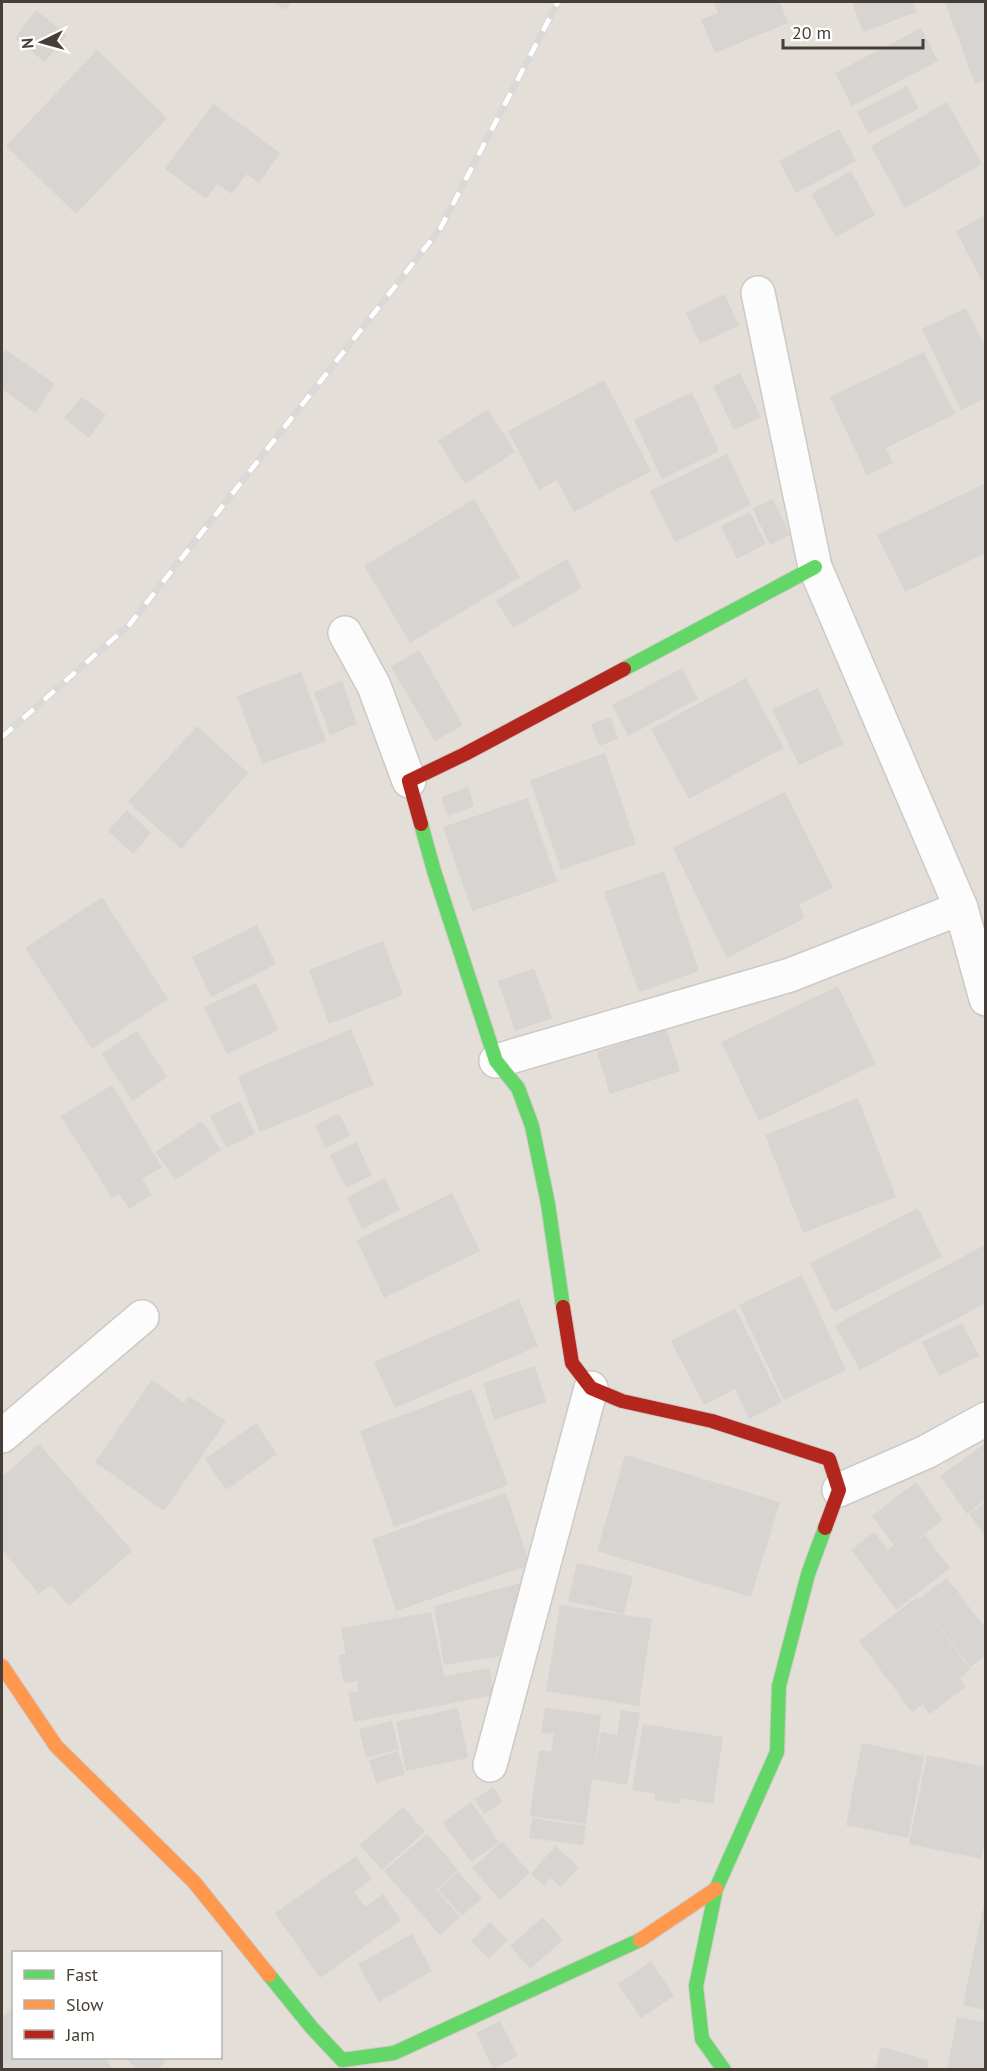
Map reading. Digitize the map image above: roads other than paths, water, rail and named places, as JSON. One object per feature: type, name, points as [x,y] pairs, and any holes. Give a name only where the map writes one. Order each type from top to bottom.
[{"type":"street","points":[[758,293],[815,567],[961,908],[986,999]]},
{"type":"street","points":[[409,781],[815,567]]},
{"type":"street","points":[[345,633],[374,686],[409,781],[434,871],[496,1061],[518,1088],[532,1126],[548,1204],[572,1363],[591,1388],[622,1401],[712,1421],[829,1459],[839,1490],[808,1574],[779,1686],[777,1752],[716,1889],[696,1986],[702,2038],[724,2070]]},
{"type":"street","points":[[496,1061],[790,975],[961,908]]},
{"type":"street","points":[[2,1436],[142,1317]]},
{"type":"street","points":[[490,1766],[591,1388]]},
{"type":"street","points":[[839,1490],[926,1452],[986,1419]]},
{"type":"street","points":[[2,1666],[56,1746],[194,1882],[312,2028],[342,2060],[394,2053],[425,2039],[646,1937],[716,1889]]},
{"type":"railway","points":[[2,737],[130,624],[440,229],[558,2]]}]
